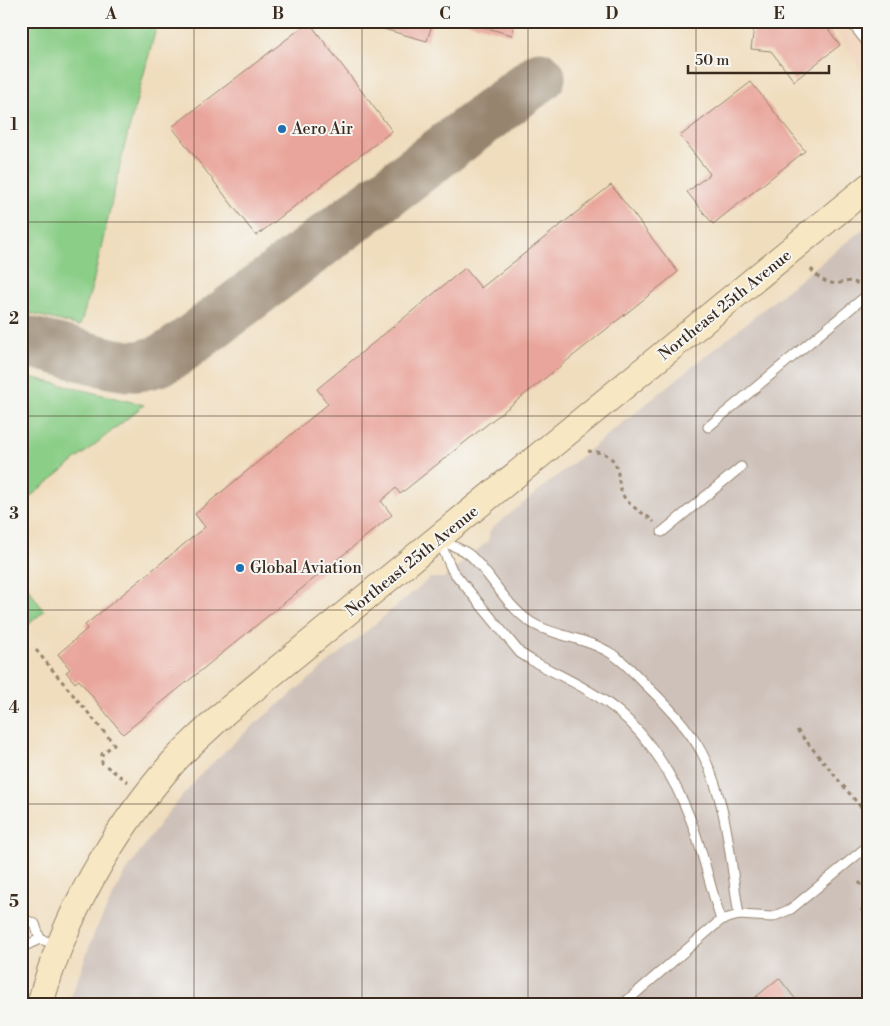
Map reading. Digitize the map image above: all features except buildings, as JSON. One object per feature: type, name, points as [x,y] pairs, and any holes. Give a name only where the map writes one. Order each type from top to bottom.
[{"type":"main road","name":"Northeast 25th Avenue","points":[[40,1005],[50,943],[89,884],[111,846],[170,766],[224,713],[439,540],[869,186]]},
{"type":"lane","points":[[850,21],[869,45]]},
{"type":"lane","points":[[708,427],[867,295]]},
{"type":"lane","points":[[662,532],[741,467]]},
{"type":"lane","points":[[439,540],[470,555],[520,614],[532,623],[608,651],[677,716],[702,754],[721,803],[728,835],[739,915]]},
{"type":"lane","points":[[439,540],[452,570],[520,652],[599,698],[619,712],[637,730],[654,752],[679,793],[691,820],[721,920]]},
{"type":"lane","points":[[622,1005],[721,920],[739,915],[772,917],[791,909],[869,845]]},
{"type":"lane","points":[[21,918],[35,924],[50,943]]},
{"type":"lane","points":[[21,942],[27,945],[50,943]]},
{"type":"path","points":[[811,269],[822,280],[830,283],[850,280],[858,283],[867,295]]},
{"type":"path","points":[[588,451],[606,454],[614,461],[619,472],[618,482],[624,498],[651,520],[662,532]]},
{"type":"path","points":[[36,650],[114,744],[102,754],[102,763],[130,784]]},
{"type":"path","points":[[797,730],[869,817]]},
{"type":"path","points":[[859,882],[869,894]]},
{"type":"path","points":[[869,904],[862,910],[869,919]]},
{"type":"shaded area","points":[[828,21],[869,21],[869,79],[865,75]]},
{"type":"shaded area","points":[[869,224],[869,1005],[68,1005],[95,931],[124,875],[165,816],[204,771],[242,735],[430,578],[444,578],[488,541],[490,530]]},
{"type":"green space","points":[[21,21],[158,21],[125,144],[93,283],[80,326],[21,311]]},
{"type":"green space","points":[[21,375],[144,405],[21,504]]},
{"type":"green space","points":[[21,578],[44,611],[21,631]]},
{"type":"taxiway","points":[[21,340],[128,366],[139,366],[159,361],[174,353],[197,336],[540,77]]},
{"type":"place","name":"Aero Air","points":[[282,129]]},
{"type":"place","name":"Global Aviation","points":[[240,568]]}]
